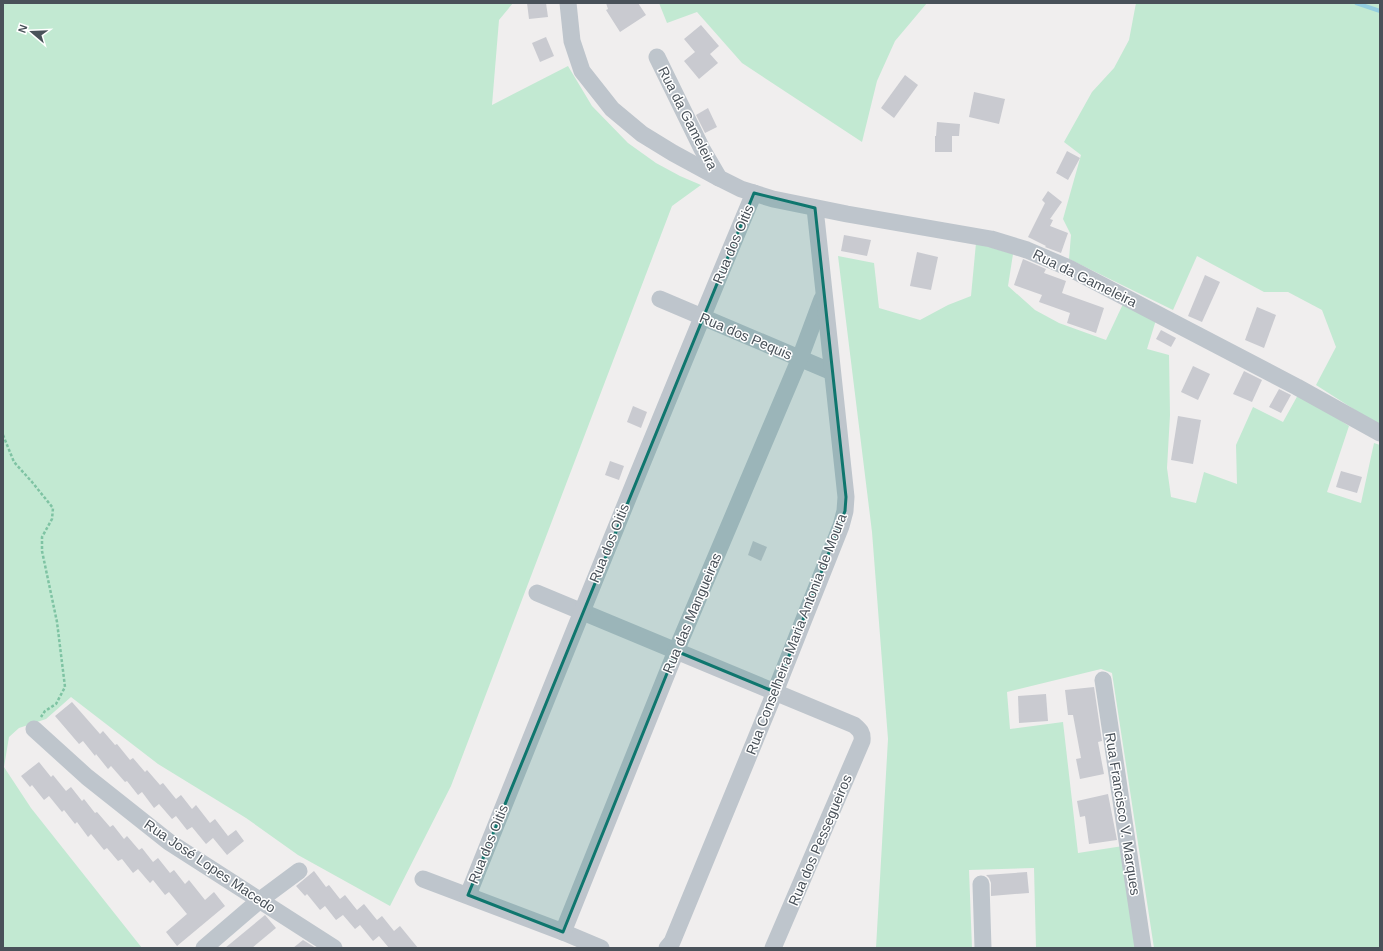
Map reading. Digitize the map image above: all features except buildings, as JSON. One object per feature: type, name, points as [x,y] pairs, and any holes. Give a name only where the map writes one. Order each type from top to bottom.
[{"type":"street","name":"Rua da Gameleira","points":[[568,3],[572,41],[582,71],[612,109],[642,134],[719,178],[736,187],[773,199],[815,208],[991,239],[1027,250],[1069,268],[1297,387],[1380,433]]},
{"type":"street","name":"Rua da Gameleira","points":[[657,57],[702,149],[719,178]]},
{"type":"street","name":"Rua dos Oitis","points":[[468,895],[581,611],[754,193]]},
{"type":"street","name":"Rua Conselheira Maria Antonia de Moura","points":[[666,948],[672,942],[775,692],[841,526],[845,511],[846,496],[815,208]]},
{"type":"street","name":"Rua das Mangueiras","points":[[563,932],[676,651],[800,358],[824,296]]},
{"type":"street","name":"Rua dos Pequis","points":[[660,300],[832,372]]},
{"type":"street","points":[[537,593],[775,692]]},
{"type":"street","name":"Rua Francisco V. Marques","points":[[1103,680],[1143,948]]},
{"type":"street","name":"Rua dos Pessegueiros","points":[[773,948],[862,741],[863,734],[854,725],[775,692]]},
{"type":"street","name":"Rua José Lopes Macedo","points":[[34,729],[87,777],[169,842],[334,948]]},
{"type":"street","points":[[204,948],[260,900],[299,871]]},
{"type":"street","points":[[423,879],[468,895],[601,948]]},
{"type":"street","points":[[981,884],[984,948]]},
{"type":"path","points":[[3,435],[14,462],[53,508],[52,519],[42,537],[42,551],[58,622],[65,687],[56,704],[45,711],[34,729]]},
{"type":"highlighted area","points":[[754,193],[815,208],[846,497],[845,511],[775,692],[676,651],[563,932],[468,895]]},
{"type":"green space","points":[[3,3],[513,3],[499,20],[492,105],[568,66],[592,106],[628,143],[656,163],[701,185],[672,206],[451,786],[390,906],[298,855],[246,818],[158,764],[71,697],[46,719],[19,728],[9,737],[4,767],[31,808],[142,948],[3,948]]},
{"type":"green space","points":[[659,3],[927,3],[895,41],[877,81],[862,142],[742,63],[697,12],[667,23]]},
{"type":"green space","points":[[1136,3],[1380,3],[1380,426],[1316,385],[1336,347],[1322,310],[1288,292],[1264,292],[1197,256],[1173,310],[1069,259],[1071,235],[1063,219],[1081,155],[1064,142],[1092,92],[1114,68],[1129,40]]},
{"type":"green space","points":[[976,243],[1013,254],[1008,286],[1035,310],[1059,323],[1106,340],[1123,304],[1156,320],[1147,349],[1169,355],[1170,415],[1167,468],[1171,497],[1196,503],[1204,472],[1237,484],[1236,445],[1253,407],[1283,422],[1299,393],[1349,426],[1327,492],[1361,503],[1374,443],[1380,445],[1380,948],[1154,948],[1112,673],[1101,669],[1007,692],[1010,729],[1063,722],[1078,853],[1123,846],[1139,948],[1036,948],[1034,868],[969,870],[972,948],[876,948],[888,739],[872,532],[838,256],[874,263],[879,308],[920,320],[948,305],[971,296]]},
{"type":"waterway","points":[[1356,3],[1380,11]]}]
